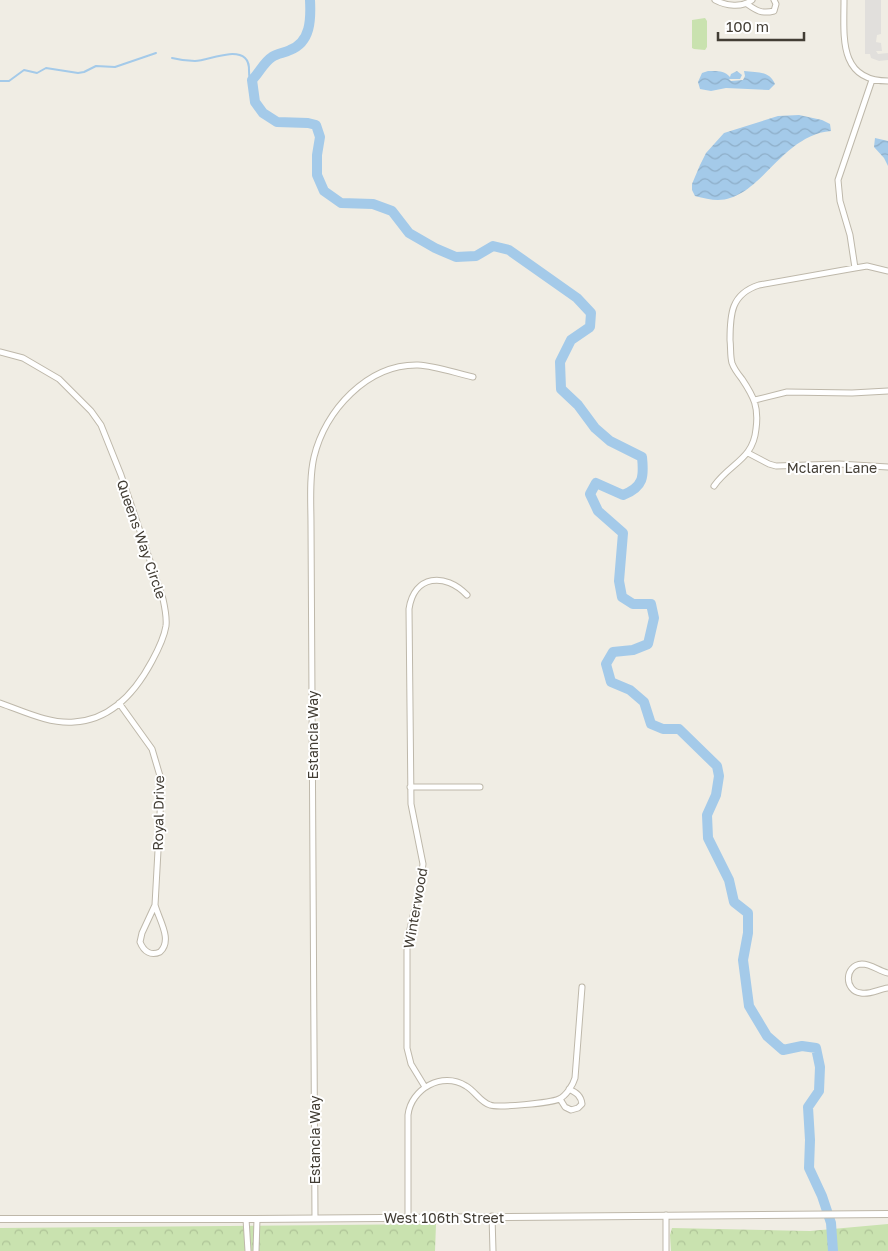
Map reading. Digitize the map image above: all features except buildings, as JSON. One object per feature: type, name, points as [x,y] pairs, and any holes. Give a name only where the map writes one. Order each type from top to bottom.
[{"type":"street","points":[[715,0],[721,4],[730,5],[750,2],[759,12],[766,13],[774,11],[776,4],[774,0]]},
{"type":"street","points":[[844,0],[844,43],[848,58],[856,70],[872,80],[888,81]]},
{"type":"street","points":[[855,268],[850,235],[840,201],[838,180],[872,80]]},
{"type":"street","points":[[714,486],[724,472],[748,453],[756,430],[755,400],[735,370],[731,358],[730,320],[733,308],[740,295],[749,288],[759,284],[867,266],[888,271]]},
{"type":"street","name":"Queens Way Circle","points":[[0,352],[24,358],[59,379],[101,424],[108,439],[163,599],[166,623],[160,646],[132,692],[119,704],[95,717],[73,722],[47,719],[0,703]]},
{"type":"street","name":"Estancia Way","points":[[315,1218],[311,525],[311,478],[314,457],[324,430],[343,402],[353,392],[380,374],[404,366],[417,365],[473,377]]},
{"type":"street","points":[[755,400],[787,392],[852,393],[888,391]]},
{"type":"street","name":"Mclaren Lane","points":[[748,453],[776,466],[838,464],[888,467]]},
{"type":"street","name":"Winterwood","points":[[425,1087],[411,1064],[407,1048],[407,942],[422,879],[423,864],[412,815],[410,786],[410,604],[418,589],[425,583],[434,580],[448,581],[467,595]]},
{"type":"street","name":"Royal Drive","points":[[119,704],[152,749],[160,776],[161,796],[155,905],[142,933],[140,942],[144,950],[152,954],[160,952],[166,943],[166,936],[155,905]]},
{"type":"street","points":[[410,786],[480,787]]},
{"type":"street","points":[[888,973],[867,964],[860,964],[851,969],[848,974],[848,980],[855,991],[860,993],[888,988]]},
{"type":"street","points":[[408,1217],[408,1109],[414,1098],[425,1087],[440,1081],[458,1082],[475,1092],[486,1103],[496,1106],[560,1099],[573,1084],[576,1071],[582,987]]},
{"type":"street","points":[[560,1099],[565,1107],[571,1110],[578,1108],[582,1104],[579,1095],[570,1089]]},
{"type":"street","name":"West 106th Street","points":[[0,1219],[888,1214]]},
{"type":"street","points":[[666,1215],[666,1251]]},
{"type":"street","points":[[492,1216],[492,1251]]},
{"type":"street","points":[[246,1219],[248,1251]]},
{"type":"street","points":[[256,1251],[257,1219]]},
{"type":"green space","points":[[705,18],[707,21],[707,47],[705,50],[694,49],[692,48],[692,20]]},
{"type":"green space","points":[[436,1224],[435,1251],[0,1251],[0,1228]]},
{"type":"green space","points":[[888,1224],[888,1251],[671,1251],[670,1235],[672,1228],[810,1231]]},
{"type":"shaded area","points":[[865,0],[881,0],[881,34],[877,35],[876,42],[881,43],[882,51],[876,51],[878,54],[888,53],[888,60],[879,61],[871,58],[870,54],[865,54]]},
{"type":"water","points":[[708,71],[723,72],[730,77],[731,74],[737,71],[742,75],[740,79],[729,79],[731,81],[743,80],[745,76],[744,71],[762,73],[769,76],[775,84],[769,90],[726,88],[711,91],[700,89],[698,82],[702,73]]},
{"type":"water","points":[[799,115],[822,120],[830,124],[831,131],[814,135],[798,143],[747,189],[733,197],[718,200],[695,196],[692,184],[700,165],[706,153],[724,133],[778,116]]},
{"type":"water","points":[[875,138],[888,141],[888,166],[884,158],[874,147]]},
{"type":"waterway","points":[[310,0],[310,22],[306,36],[297,46],[269,59],[252,80],[255,102],[263,113],[277,122],[316,125],[320,137],[317,155],[317,175],[324,191],[341,203],[373,204],[392,211],[409,233],[435,248],[456,257],[476,256],[493,246],[509,250],[577,298],[591,313],[590,327],[571,340],[560,362],[561,389],[578,405],[595,428],[610,441],[642,457],[643,470],[641,480],[630,492],[623,495],[596,483],[590,494],[598,511],[623,533],[619,581],[622,597],[633,604],[651,604],[654,618],[648,644],[633,650],[613,652],[606,664],[611,682],[630,690],[644,702],[651,724],[663,729],[679,729],[717,766],[719,776],[716,795],[707,815],[708,838],[729,880],[734,902],[748,913],[748,933],[743,960],[749,1006],[767,1036],[783,1050],[802,1046],[816,1048],[820,1067],[819,1091],[808,1107],[809,1168],[822,1196],[831,1223],[833,1251]]},
{"type":"waterway","points":[[0,81],[9,81],[24,70],[37,73],[46,68],[78,73],[96,66],[115,67],[156,53]]},
{"type":"waterway","points":[[172,58],[195,61],[228,54],[240,55],[247,61],[253,83]]}]
